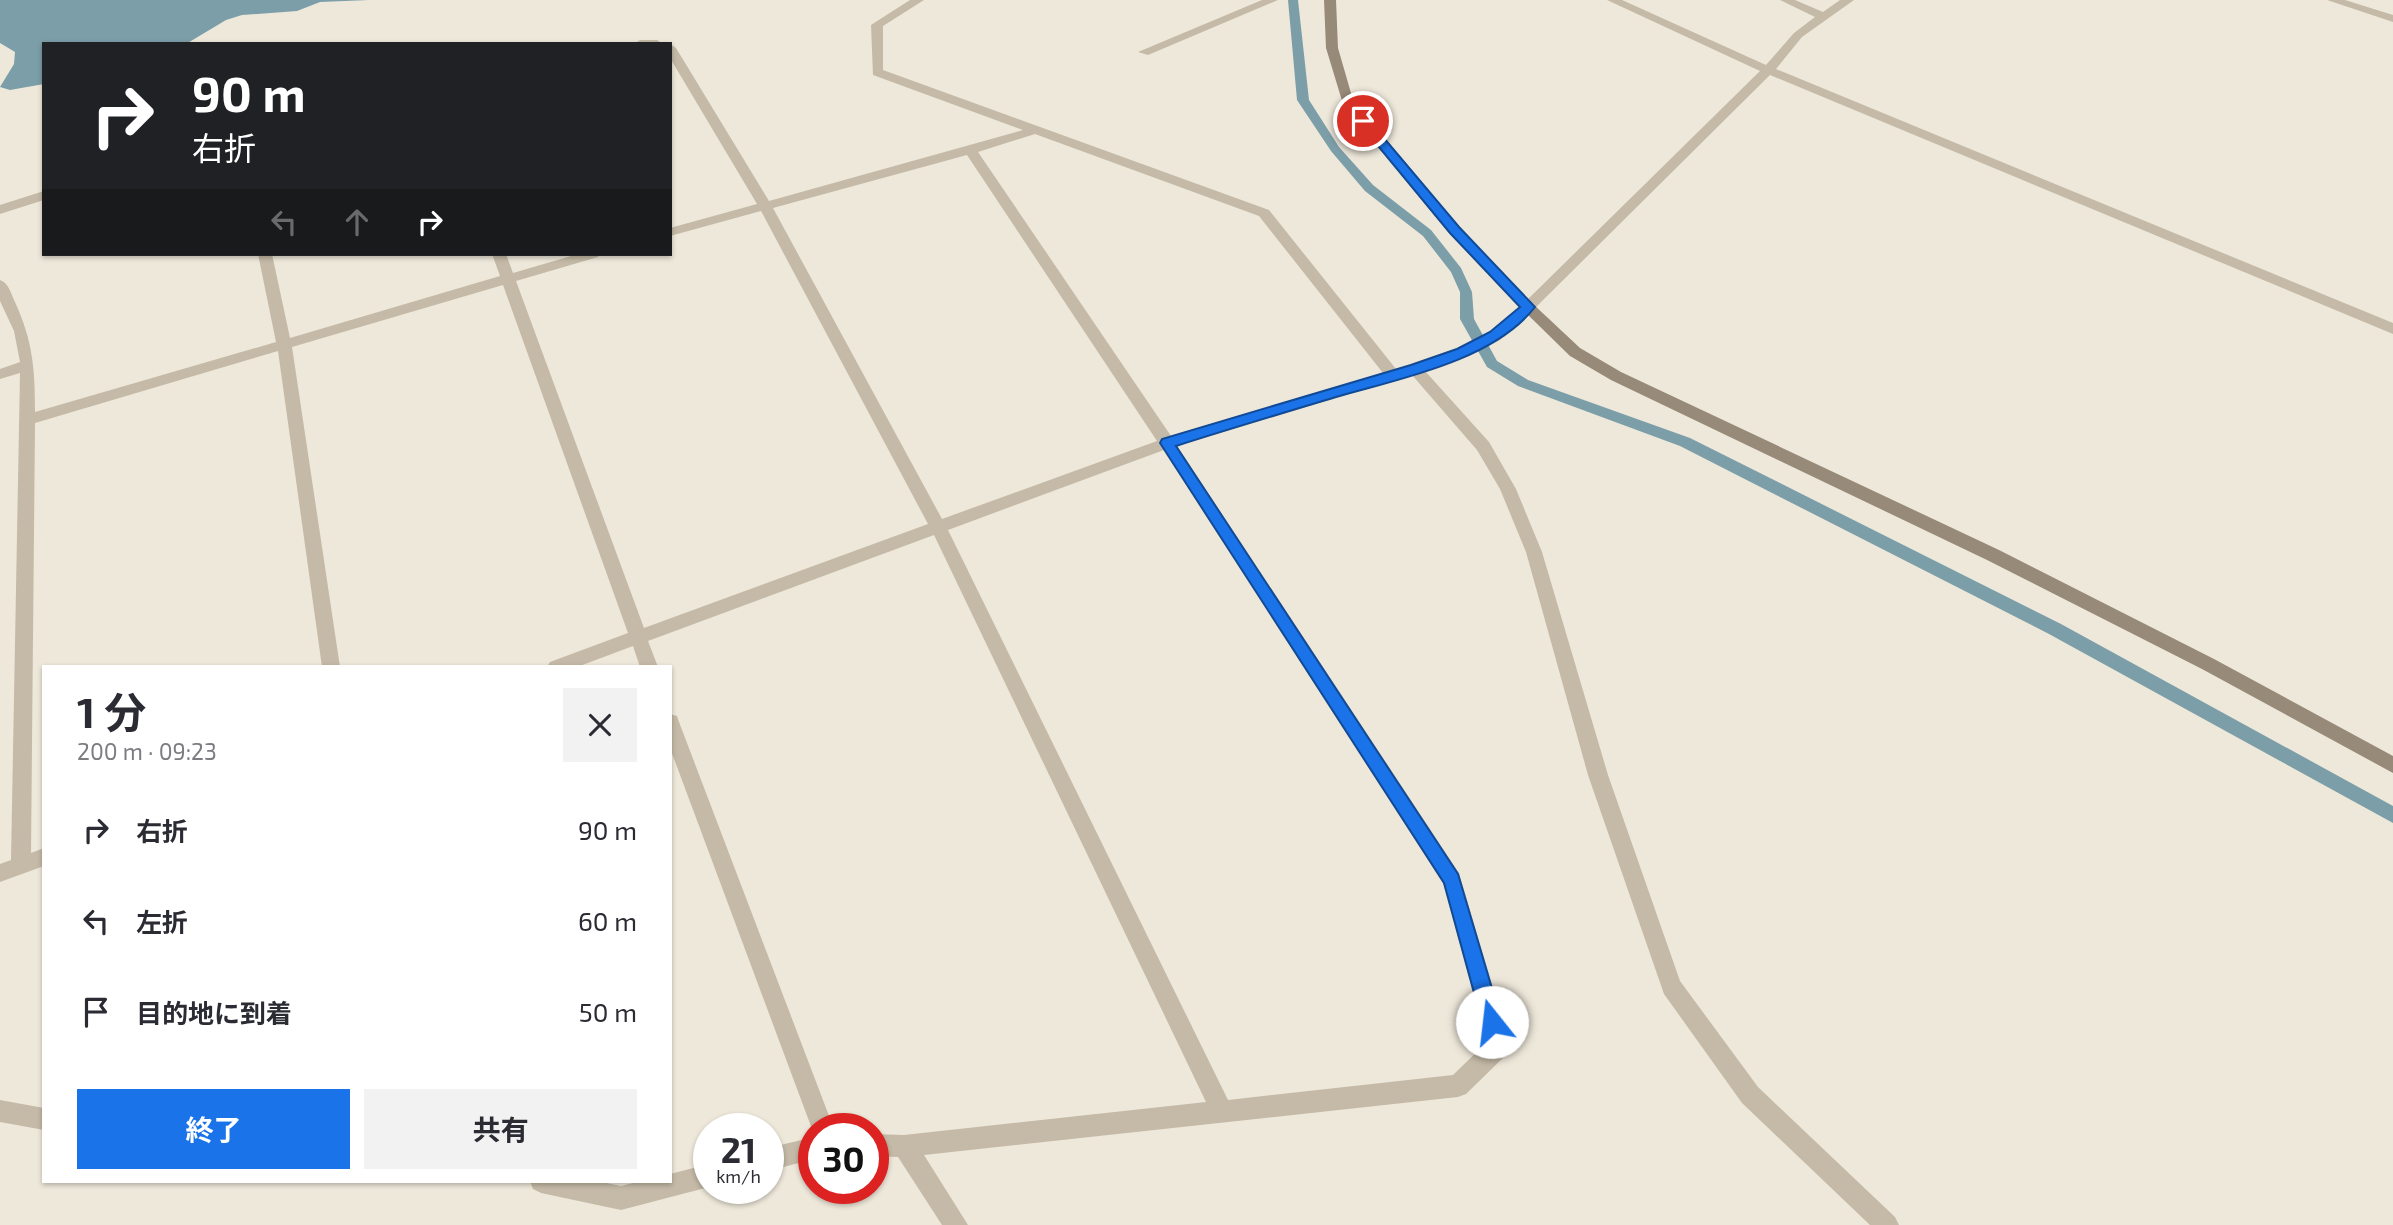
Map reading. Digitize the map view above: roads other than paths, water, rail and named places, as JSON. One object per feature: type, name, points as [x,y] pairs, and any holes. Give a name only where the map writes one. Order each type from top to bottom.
[{"type":"street","points":[[918,0],[877,25],[877,72],[1264,213],[1393,376]]},
{"type":"street","points":[[1144,52],[1272,0]]},
{"type":"street","points":[[1330,0],[1332,48],[1347,101],[1454,230],[1575,352],[1616,376],[2005,561],[2208,664],[2393,765]]},
{"type":"street","points":[[1613,0],[1768,69],[2393,329]]},
{"type":"street","points":[[1786,0],[1824,17]]},
{"type":"street","points":[[561,665],[937,525],[1167,443],[1415,369],[1462,352],[1495,335],[1528,307],[1768,69],[1798,35],[1848,0]]},
{"type":"street","points":[[2333,0],[2393,19]]},
{"type":"street","points":[[672,51],[765,206],[937,525],[1222,1111]]},
{"type":"street","points":[[672,231],[1035,130]]},
{"type":"street","points":[[889,1146],[1458,1086],[1499,1046],[1452,880],[1167,443],[970,150]]},
{"type":"street","points":[[0,210],[42,196]]},
{"type":"street","points":[[265,256],[284,344],[331,665]]},
{"type":"street","points":[[500,256],[648,665]]},
{"type":"street","points":[[29,419],[586,256]]},
{"type":"street","points":[[0,285],[21,331],[28,365],[21,865]]},
{"type":"street","points":[[0,374],[28,365]]},
{"type":"street","points":[[1415,369],[1483,446],[1508,489],[1534,552],[1598,775],[1671,987],[1749,1095],[1887,1225]]},
{"type":"street","points":[[672,727],[817,1113]]},
{"type":"street","points":[[0,873],[42,858]]},
{"type":"street","points":[[0,1111],[42,1119]]},
{"type":"street","points":[[904,1146],[956,1225]]},
{"type":"street","points":[[550,1183],[621,1198],[693,1179]]},
{"type":"water","points":[[0,0],[369,0],[320,2],[297,11],[242,15],[226,20],[189,42],[42,42],[42,84],[10,90],[0,87],[14,64],[15,52],[0,43]]},
{"type":"waterway","points":[[1293,0],[1303,100],[1335,149],[1369,188],[1427,233],[1457,271],[1466,292],[1467,319],[1492,364],[1523,383],[1685,442],[2055,629],[2393,815]]}]
